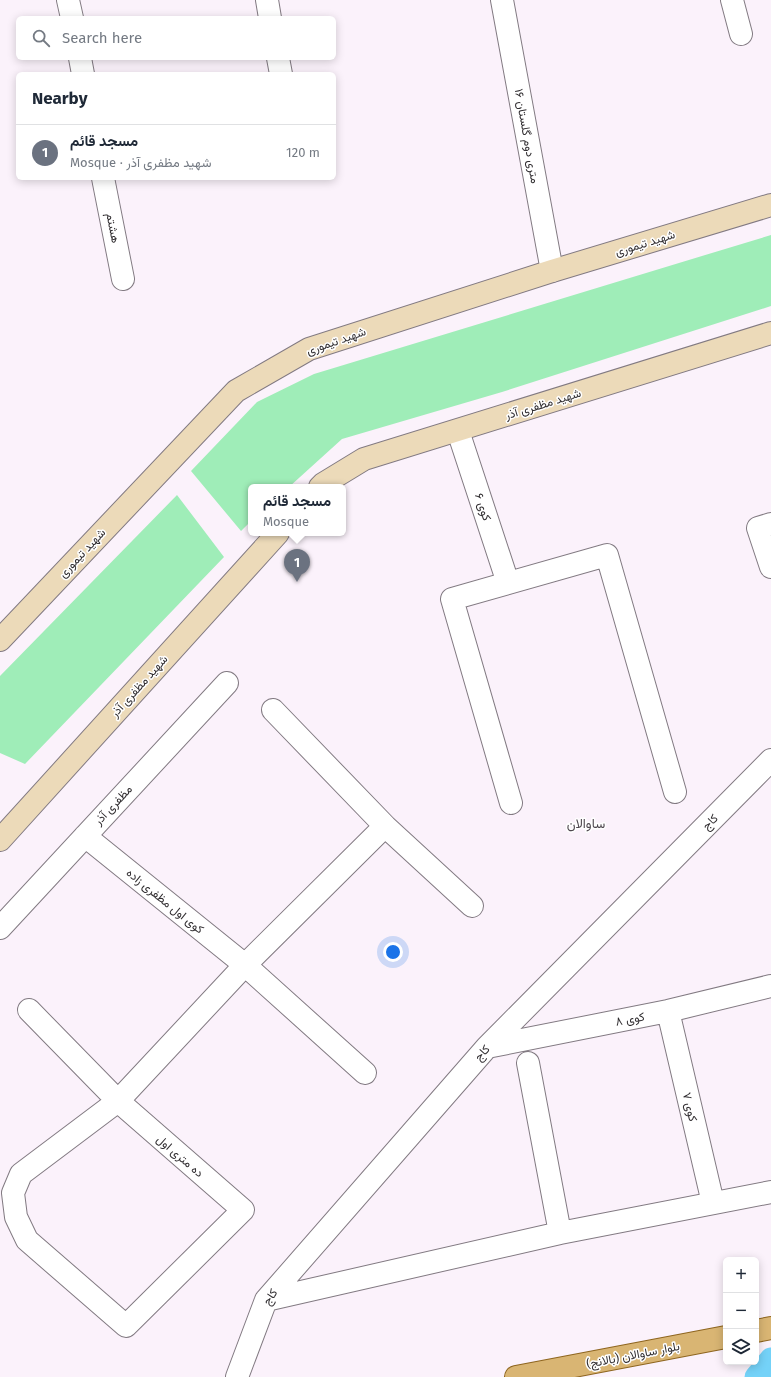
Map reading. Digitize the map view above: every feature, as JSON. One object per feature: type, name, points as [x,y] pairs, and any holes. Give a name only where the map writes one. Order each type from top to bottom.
[{"type":"main road","name":"شهید تیموری","points":[[0,640],[236,391],[309,349],[552,271],[771,205]]},
{"type":"main road","name":"شهید مظفری آذر","points":[[323,484],[364,459],[771,333]]},
{"type":"main road","name":"شهید مظفری آذر","points":[[0,840],[275,536]]},
{"type":"main road","points":[[759,1330],[771,1328]]},
{"type":"main road","name":"بلوار ساوالان (بالانج)","points":[[516,1377],[723,1338]]},
{"type":"street","points":[[68,0],[72,16]]},
{"type":"street","points":[[267,0],[270,16]]},
{"type":"street","name":"۱۶ متری دوم گلستان","points":[[502,0],[552,271]]},
{"type":"street","points":[[732,0],[741,34]]},
{"type":"street","points":[[80,60],[83,72]]},
{"type":"street","points":[[278,60],[282,72]]},
{"type":"street","name":"هشتم","points":[[103,180],[123,278]]},
{"type":"street","name":"کوی ۶","points":[[458,431],[508,582]]},
{"type":"street","points":[[765,526],[771,567]]},
{"type":"street","points":[[511,802],[452,599],[607,554],[675,792]]},
{"type":"street","name":"مظفری آذر","points":[[0,928],[226,683]]},
{"type":"street","points":[[273,710],[385,826],[472,906]]},
{"type":"street","name":"کاج","points":[[237,1377],[266,1300],[487,1047],[771,760]]},
{"type":"street","points":[[118,1101],[245,965],[385,826]]},
{"type":"street","name":"کوی اول مظفری زاده","points":[[85,836],[245,965],[365,1073]]},
{"type":"street","name":"کوی ۸","points":[[487,1047],[668,1011],[771,986]]},
{"type":"street","name":"ده متری اول","points":[[29,1010],[118,1101],[243,1210],[126,1326],[27,1240],[16,1217],[13,1193],[21,1174],[118,1101]]},
{"type":"street","name":"کوی ۷","points":[[668,1011],[713,1203]]},
{"type":"street","points":[[528,1063],[560,1233]]},
{"type":"street","points":[[266,1300],[560,1233],[771,1192]]},
{"type":"green space","points":[[771,235],[771,306],[502,392],[342,439],[292,484],[248,484],[248,524],[241,531],[191,471],[257,402],[314,374]]},
{"type":"green space","points":[[177,495],[224,557],[25,764],[0,753],[0,676]]},
{"type":"waterway","points":[[756,1377],[771,1359]]},
{"type":"place","name":"مسجد قائم","points":[[297,582]]},
{"type":"district","name":"ساوالان","points":[[586,823]]}]
